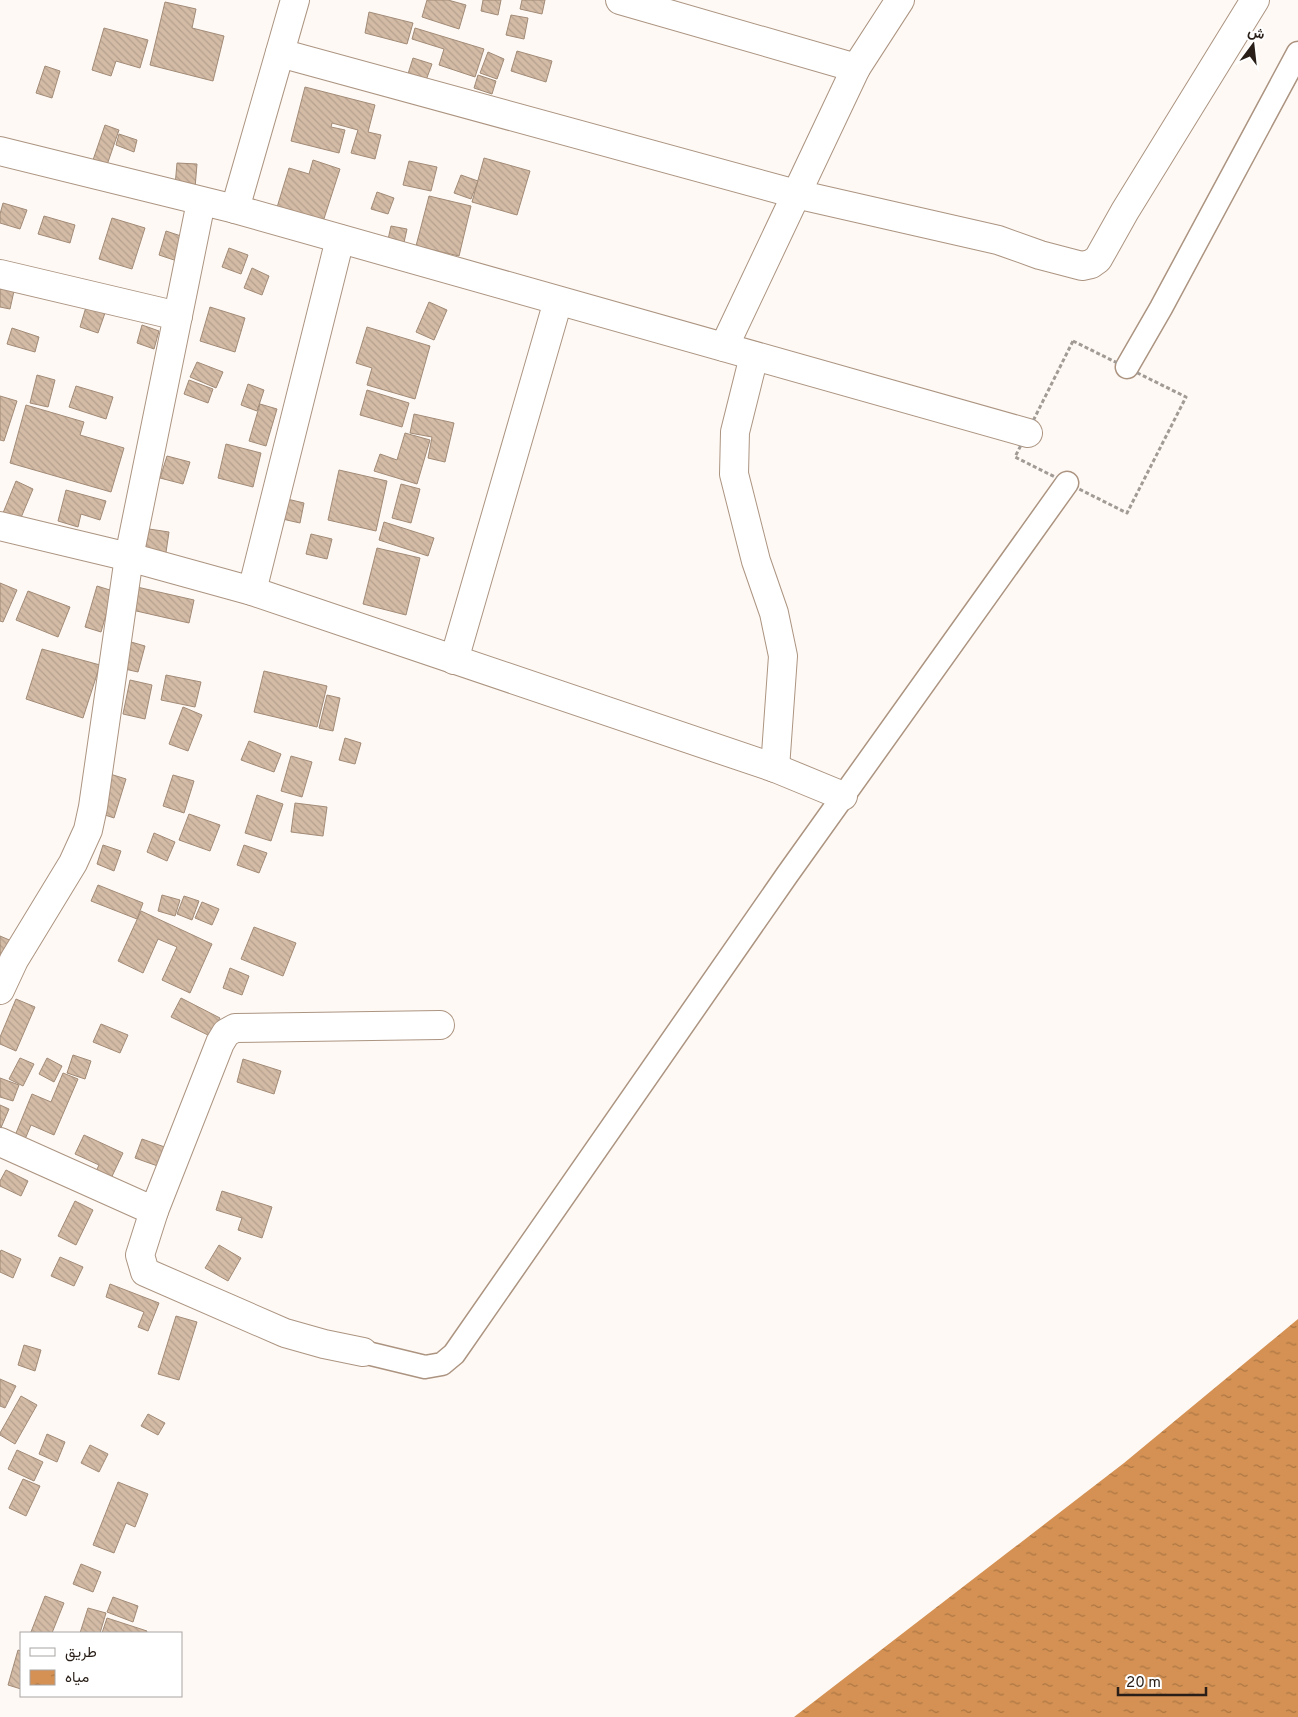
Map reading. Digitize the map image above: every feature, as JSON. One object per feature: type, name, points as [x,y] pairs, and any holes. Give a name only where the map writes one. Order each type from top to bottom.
[{"type":"street","points":[[235,209],[295,0]]},
{"type":"street","points":[[620,0],[856,68]]},
{"type":"street","points":[[724,347],[856,68],[900,0]]},
{"type":"street","points":[[280,53],[796,194],[998,240],[1040,255],[1082,266],[1098,259],[1130,203],[1255,0]]},
{"type":"street","points":[[1127,368],[1298,54]]},
{"type":"street","points":[[0,151],[235,209],[1028,432]]},
{"type":"street","points":[[0,990],[14,960],[73,863],[88,830],[129,557],[201,202]]},
{"type":"street","points":[[252,591],[340,239]]},
{"type":"street","points":[[0,274],[178,316]]},
{"type":"street","points":[[454,660],[558,301]]},
{"type":"street","points":[[754,356],[735,432],[734,474],[756,561],[774,613],[783,656],[775,768]]},
{"type":"street","points":[[440,1025],[234,1028],[226,1033],[220,1043],[154,1211],[140,1255],[145,1272],[285,1332],[324,1344],[425,1367],[442,1364],[454,1354],[843,796],[1067,483]]},
{"type":"street","points":[[0,526],[129,557],[252,591],[775,768],[843,796]]},
{"type":"street","points":[[0,1142],[154,1211]]},
{"type":"path","points":[[1073,341],[1186,397],[1127,513],[1015,457],[1028,432],[1073,341]]},
{"type":"water","points":[[1298,1319],[1298,1717],[794,1717],[1124,1463]]},
{"type":"building","points":[[427,0],[448,0],[466,5],[459,29],[422,17]]},
{"type":"building","points":[[483,0],[501,0],[498,15],[481,11]]},
{"type":"building","points":[[522,0],[545,0],[542,14],[520,9]]},
{"type":"building","points":[[165,2],[196,9],[192,28],[224,36],[213,81],[150,65]]},
{"type":"building","points":[[369,12],[413,23],[407,44],[365,33]]},
{"type":"building","points":[[511,15],[528,18],[524,39],[506,35]]},
{"type":"building","points":[[104,28],[148,40],[140,68],[116,61],[111,76],[92,70]]},
{"type":"building","points":[[415,28],[484,49],[475,77],[439,65],[444,49],[412,39]]},
{"type":"building","points":[[517,51],[552,61],[546,82],[511,71]]},
{"type":"building","points":[[488,52],[504,59],[497,79],[480,73]]},
{"type":"building","points":[[413,58],[432,64],[425,83],[407,77]]},
{"type":"building","points":[[45,66],[60,71],[52,98],[36,93]]},
{"type":"building","points":[[478,75],[496,81],[492,94],[474,88]]},
{"type":"building","points":[[305,87],[375,105],[368,132],[381,135],[375,159],[351,153],[358,130],[332,123],[331,127],[345,130],[339,153],[291,141]]},
{"type":"building","points":[[105,125],[119,130],[107,165],[93,160]]},
{"type":"building","points":[[119,134],[137,140],[134,152],[116,145]]},
{"type":"building","points":[[484,158],[530,171],[517,215],[472,202]]},
{"type":"building","points":[[313,160],[340,169],[321,228],[275,214],[289,168],[309,174]]},
{"type":"building","points":[[409,161],[437,167],[431,191],[403,185]]},
{"type":"building","points":[[177,163],[197,164],[195,188],[175,186]]},
{"type":"building","points":[[461,175],[478,181],[471,199],[454,193]]},
{"type":"building","points":[[377,192],[394,198],[388,214],[371,209]]},
{"type":"building","points":[[429,196],[471,206],[459,256],[416,246]]},
{"type":"building","points":[[3,203],[27,210],[20,229],[0,223]]},
{"type":"building","points":[[44,216],[75,225],[70,243],[38,234]]},
{"type":"building","points":[[112,218],[145,228],[132,269],[99,259]]},
{"type":"building","points":[[391,226],[407,229],[403,247],[387,244]]},
{"type":"building","points":[[166,231],[184,237],[177,261],[159,255]]},
{"type":"building","points":[[229,248],[248,255],[241,274],[222,267]]},
{"type":"building","points":[[252,268],[269,276],[262,295],[244,288]]},
{"type":"building","points":[[0,289],[14,291],[10,309],[0,307]]},
{"type":"building","points":[[429,302],[447,310],[434,340],[416,332]]},
{"type":"building","points":[[86,307],[105,313],[98,333],[80,327]]},
{"type":"building","points":[[210,307],[245,318],[235,352],[200,341]]},
{"type":"building","points":[[142,325],[159,331],[154,349],[137,343]]},
{"type":"building","points":[[367,327],[430,346],[415,399],[367,385],[372,368],[356,363]]},
{"type":"building","points":[[12,328],[39,337],[35,352],[7,344]]},
{"type":"building","points":[[197,362],[223,372],[216,388],[190,377]]},
{"type":"building","points":[[37,375],[55,380],[48,407],[30,403]]},
{"type":"building","points":[[189,380],[213,389],[208,403],[184,394]]},
{"type":"building","points":[[248,384],[264,390],[257,411],[241,405]]},
{"type":"building","points":[[76,386],[113,397],[106,419],[69,407]]},
{"type":"building","points":[[367,390],[409,403],[402,427],[360,415]]},
{"type":"building","points":[[0,396],[17,401],[4,441],[0,440]]},
{"type":"building","points":[[260,404],[277,409],[266,446],[249,441]]},
{"type":"building","points":[[26,405],[84,422],[80,435],[124,448],[111,492],[10,463]]},
{"type":"building","points":[[414,414],[454,423],[445,462],[428,458],[432,437],[410,433]]},
{"type":"building","points":[[405,433],[430,440],[417,484],[374,471],[380,454],[397,460]]},
{"type":"building","points":[[226,444],[261,453],[253,487],[218,478]]},
{"type":"building","points":[[167,456],[190,462],[183,484],[160,478]]},
{"type":"building","points":[[339,470],[387,481],[376,531],[328,520]]},
{"type":"building","points":[[16,481],[33,489],[20,520],[3,513]]},
{"type":"building","points":[[401,484],[420,489],[411,523],[392,518]]},
{"type":"building","points":[[66,490],[106,501],[100,520],[81,514],[78,527],[58,521]]},
{"type":"building","points":[[283,498],[304,503],[300,523],[278,518]]},
{"type":"building","points":[[384,522],[434,538],[428,556],[379,540]]},
{"type":"building","points":[[149,529],[169,532],[165,559],[144,555]]},
{"type":"building","points":[[311,534],[332,539],[327,559],[306,554]]},
{"type":"building","points":[[377,548],[420,558],[406,615],[363,604]]},
{"type":"building","points":[[0,583],[17,590],[3,622],[0,621]]},
{"type":"building","points":[[97,586],[113,591],[101,632],[85,627]]},
{"type":"building","points":[[137,587],[194,600],[189,623],[132,610]]},
{"type":"building","points":[[28,591],[70,607],[58,637],[16,620]]},
{"type":"building","points":[[124,640],[145,646],[138,672],[116,667]]},
{"type":"building","points":[[42,649],[100,665],[83,718],[26,699]]},
{"type":"building","points":[[264,671],[327,686],[317,727],[254,712]]},
{"type":"building","points":[[166,675],[201,682],[195,707],[161,700]]},
{"type":"building","points":[[130,680],[152,685],[145,719],[123,714]]},
{"type":"building","points":[[327,695],[340,698],[333,731],[319,728]]},
{"type":"building","points":[[183,707],[202,715],[188,751],[169,744]]},
{"type":"building","points":[[345,738],[361,743],[355,764],[339,760]]},
{"type":"building","points":[[249,741],[281,754],[274,772],[241,760]]},
{"type":"building","points":[[291,756],[312,762],[302,797],[281,791]]},
{"type":"building","points":[[110,774],[126,779],[114,818],[99,813]]},
{"type":"building","points":[[173,775],[194,781],[184,813],[163,806]]},
{"type":"building","points":[[257,795],[283,804],[271,841],[245,833]]},
{"type":"building","points":[[295,803],[327,807],[323,836],[291,832]]},
{"type":"building","points":[[189,814],[220,825],[210,851],[179,840]]},
{"type":"building","points":[[154,833],[175,842],[167,861],[147,852]]},
{"type":"building","points":[[103,845],[121,851],[114,871],[97,864]]},
{"type":"building","points":[[244,845],[267,853],[259,873],[237,865]]},
{"type":"building","points":[[98,885],[143,903],[137,919],[91,901]]},
{"type":"building","points":[[162,895],[180,900],[175,916],[158,911]]},
{"type":"building","points":[[184,896],[199,901],[192,920],[177,914]]},
{"type":"building","points":[[202,902],[219,909],[212,925],[195,918]]},
{"type":"building","points":[[141,911],[212,944],[190,993],[162,980],[177,947],[158,939],[143,973],[118,961]]},
{"type":"building","points":[[254,927],[296,943],[283,976],[241,959]]},
{"type":"building","points":[[0,936],[14,942],[0,970]]},
{"type":"building","points":[[230,968],[249,976],[242,995],[223,988]]},
{"type":"building","points":[[181,998],[220,1018],[210,1036],[171,1017]]},
{"type":"building","points":[[16,999],[35,1007],[16,1051],[0,1044],[0,1037]]},
{"type":"building","points":[[101,1024],[128,1035],[120,1053],[93,1042]]},
{"type":"building","points":[[73,1055],[91,1061],[85,1079],[67,1073]]},
{"type":"building","points":[[20,1058],[34,1064],[23,1086],[9,1079]]},
{"type":"building","points":[[47,1058],[62,1066],[54,1082],[39,1074]]},
{"type":"building","points":[[243,1059],[281,1071],[274,1094],[237,1082]]},
{"type":"building","points":[[63,1073],[78,1079],[54,1135],[31,1125],[18,1156],[14,1138],[32,1094],[51,1102]]},
{"type":"building","points":[[0,1078],[19,1085],[13,1101],[0,1097]]},
{"type":"building","points":[[0,1105],[9,1109],[0,1130]]},
{"type":"building","points":[[84,1135],[123,1153],[106,1189],[91,1182],[99,1165],[75,1154]]},
{"type":"building","points":[[142,1139],[176,1151],[169,1170],[135,1158]]},
{"type":"building","points":[[6,1170],[28,1181],[21,1196],[0,1186],[0,1181]]},
{"type":"building","points":[[222,1191],[272,1207],[262,1238],[238,1230],[242,1218],[216,1210]]},
{"type":"building","points":[[75,1201],[93,1210],[76,1245],[58,1236]]},
{"type":"building","points":[[219,1245],[241,1258],[228,1281],[205,1268]]},
{"type":"building","points":[[1,1250],[21,1259],[13,1278],[0,1272]]},
{"type":"building","points":[[60,1257],[83,1267],[74,1286],[51,1276]]},
{"type":"building","points":[[110,1284],[159,1303],[148,1331],[138,1327],[144,1312],[106,1297]]},
{"type":"building","points":[[176,1316],[197,1322],[179,1380],[158,1374]]},
{"type":"building","points":[[24,1345],[41,1350],[35,1371],[18,1365]]},
{"type":"building","points":[[0,1379],[16,1386],[5,1408],[0,1406]]},
{"type":"building","points":[[21,1396],[37,1405],[15,1444],[0,1435],[0,1433]]},
{"type":"building","points":[[148,1414],[165,1423],[158,1435],[141,1426]]},
{"type":"building","points":[[47,1434],[65,1442],[57,1462],[39,1454]]},
{"type":"building","points":[[90,1445],[108,1454],[99,1472],[81,1463]]},
{"type":"building","points":[[17,1450],[43,1462],[34,1481],[8,1469]]},
{"type":"building","points":[[23,1479],[40,1486],[26,1516],[9,1508]]},
{"type":"building","points":[[118,1482],[148,1494],[135,1527],[126,1523],[114,1553],[93,1545]]},
{"type":"building","points":[[81,1564],[101,1572],[93,1592],[73,1584]]},
{"type":"building","points":[[45,1596],[64,1603],[52,1632],[31,1632]]},
{"type":"building","points":[[113,1597],[138,1606],[133,1622],[107,1612]]},
{"type":"building","points":[[88,1608],[106,1613],[100,1632],[80,1632]]},
{"type":"building","points":[[107,1618],[147,1631],[146,1632],[102,1632]]},
{"type":"building","points":[[18,1650],[20,1651],[20,1689],[8,1685]]}]
